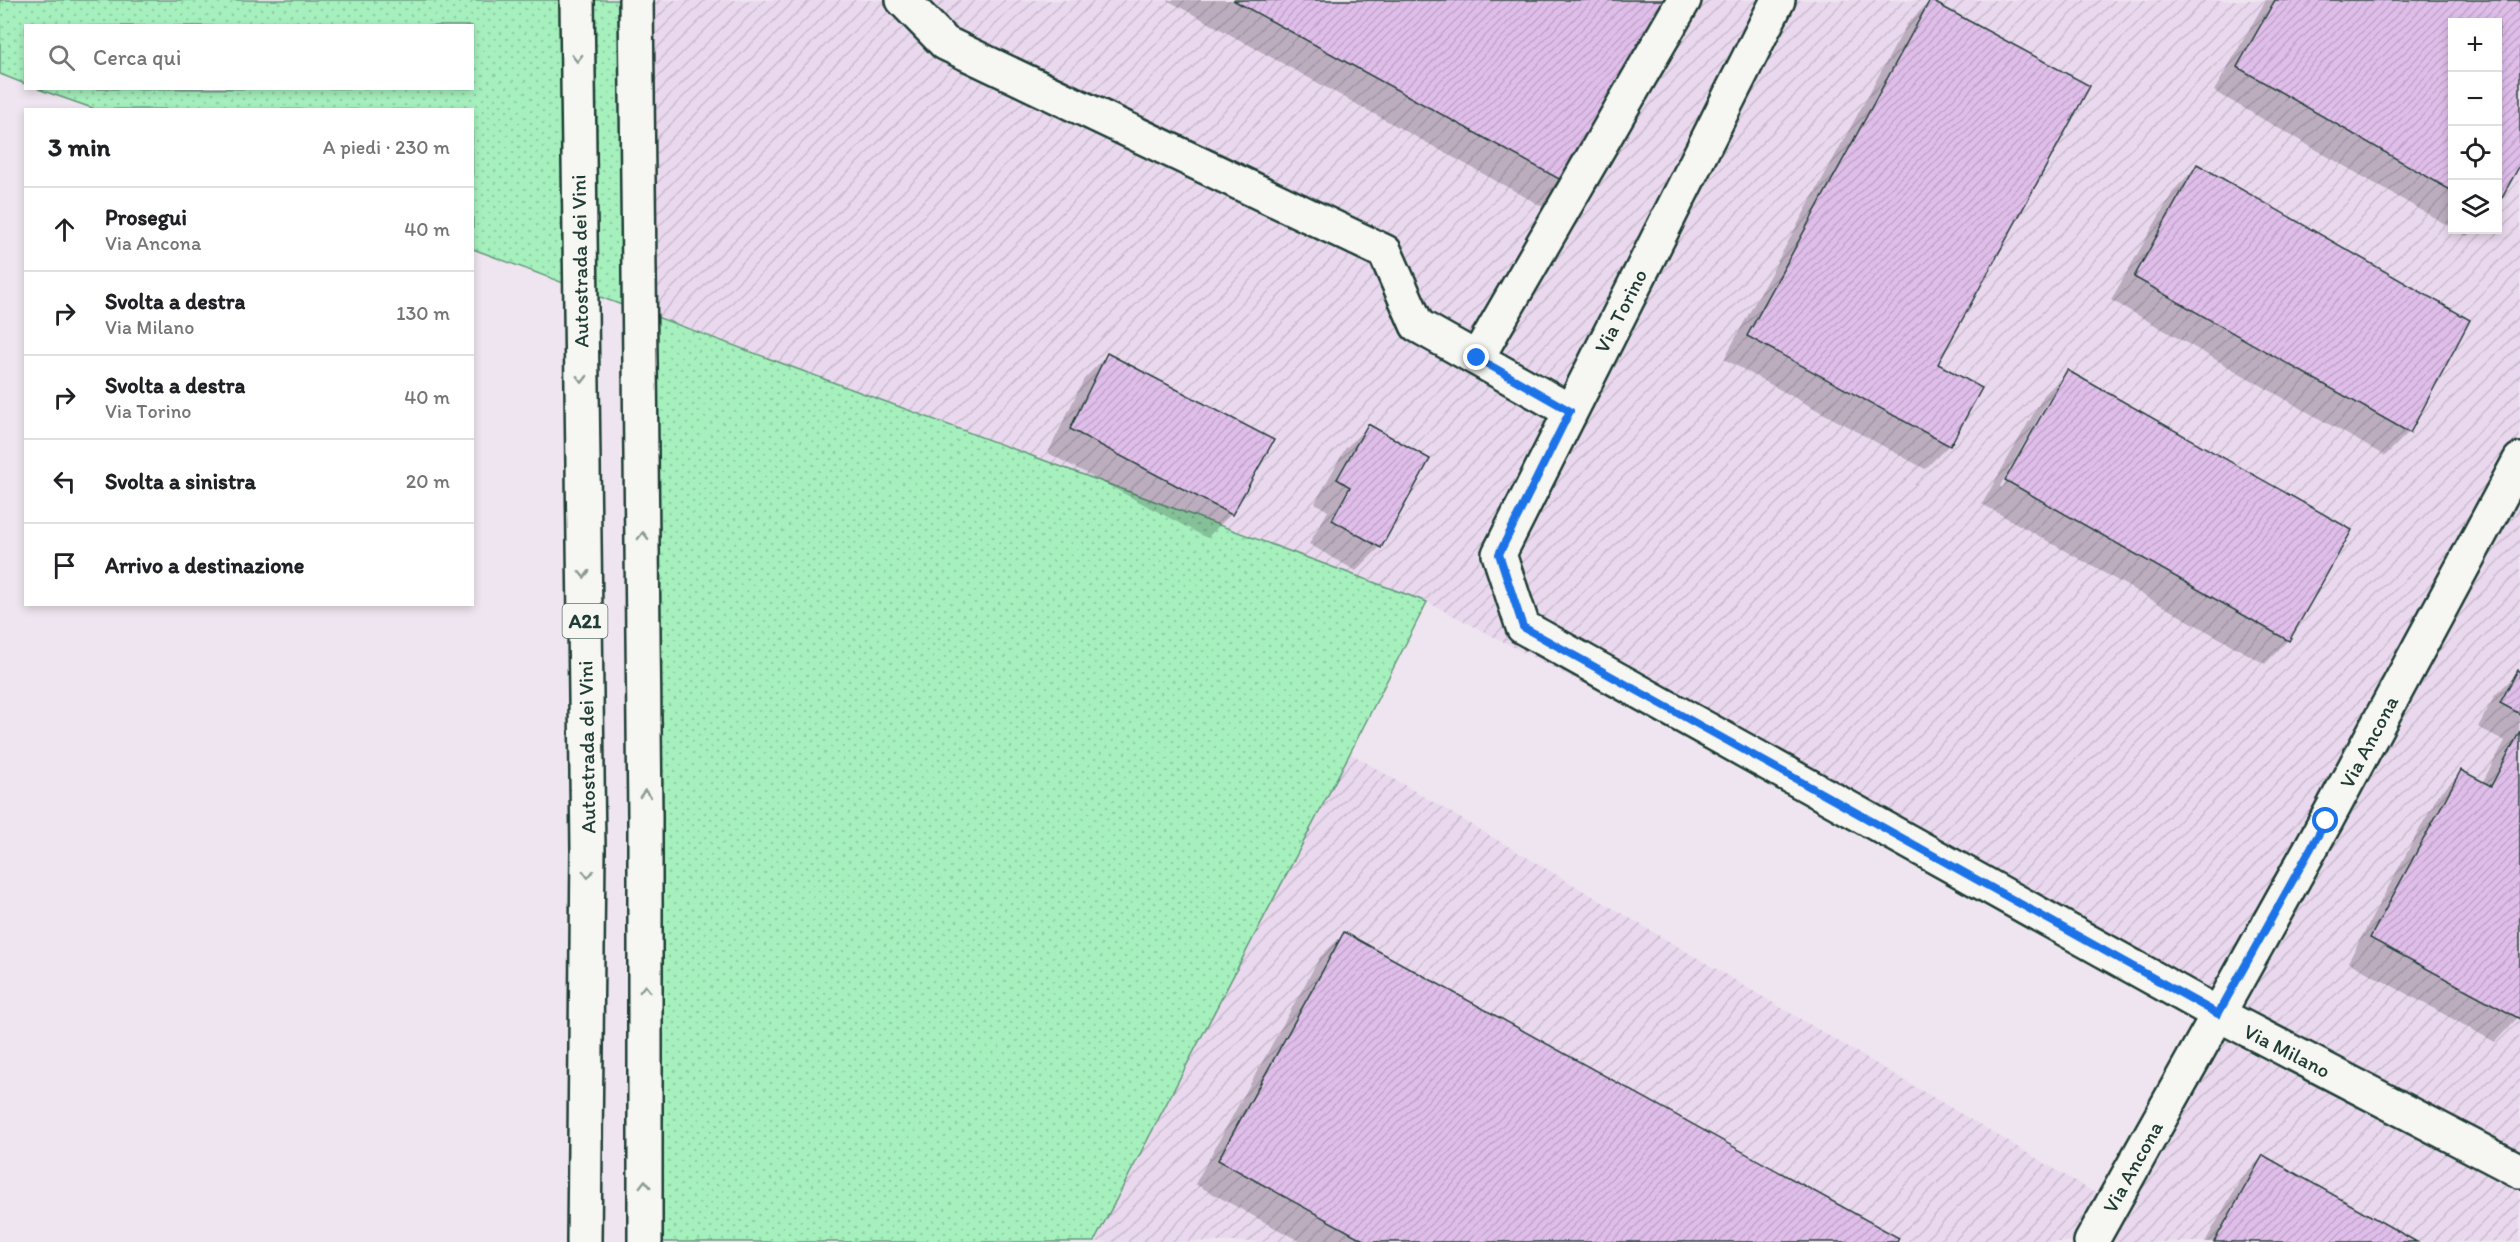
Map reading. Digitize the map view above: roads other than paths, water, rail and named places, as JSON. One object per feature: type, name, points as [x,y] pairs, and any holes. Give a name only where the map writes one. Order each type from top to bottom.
[{"type":"main road","name":"Autostrada dei Vini","points":[[577,0],[588,850],[584,1242]]},
{"type":"main road","points":[[636,0],[645,793],[645,1242]]},
{"type":"main road","points":[[903,0],[945,43],[1386,252],[1417,325],[1570,411]]},
{"type":"main road","points":[[1477,358],[1684,0]]},
{"type":"main road","name":"Via Torino","points":[[1523,627],[1499,554],[1778,0]]},
{"type":"main road","name":"Via Ancona","points":[[2091,1242],[2326,821],[2520,460]]},
{"type":"main road","name":"Via Milano","points":[[1523,627],[2218,1014],[2520,1171]]}]
